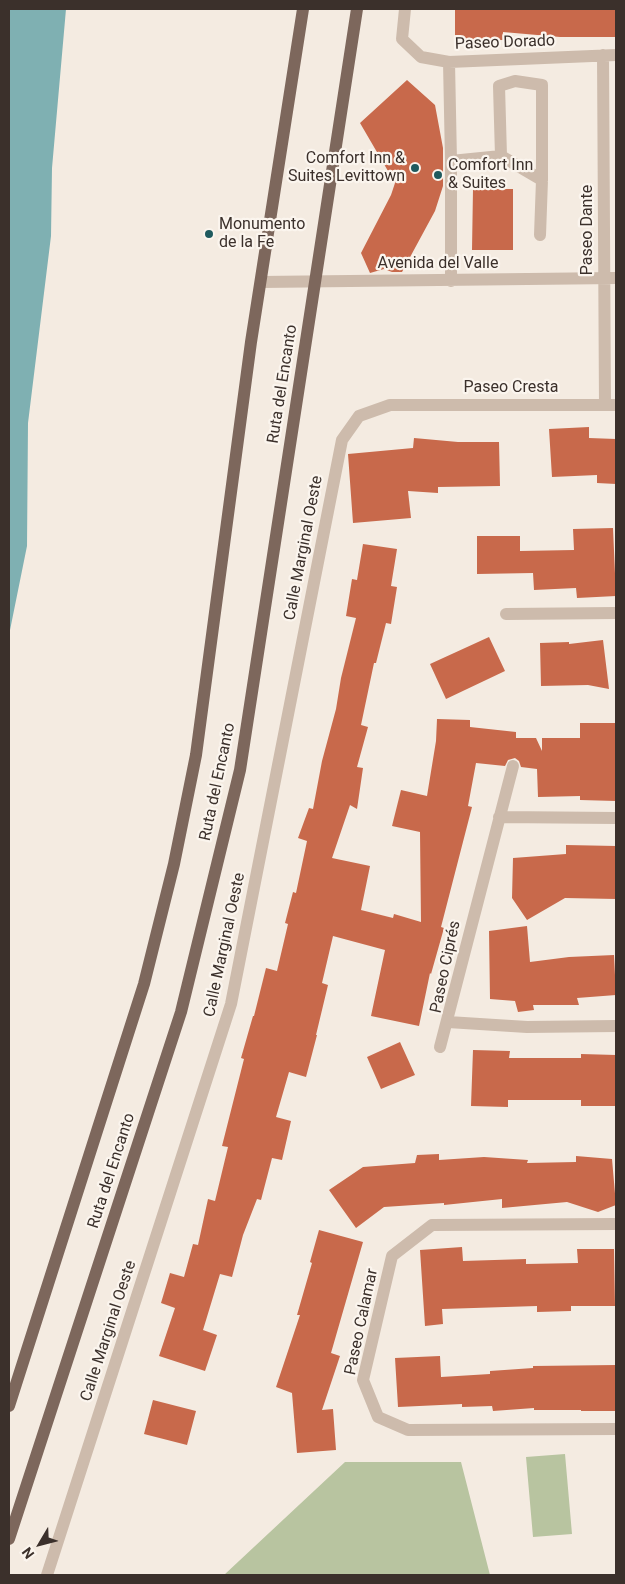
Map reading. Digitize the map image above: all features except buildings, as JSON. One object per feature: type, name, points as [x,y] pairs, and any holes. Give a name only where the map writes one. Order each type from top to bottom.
[{"type":"main road","name":"Ruta del Encanto","points":[[9,1406],[144,984],[174,864],[196,755],[261,282],[303,9]]},
{"type":"main road","name":"Ruta del Encanto","points":[[9,1539],[181,1012],[240,770],[356,9]]},
{"type":"street","name":"Paseo Dorado","points":[[405,9],[402,39],[421,57],[449,62],[616,55]]},
{"type":"street","name":"Paseo Dante","points":[[603,55],[610,278],[611,405]]},
{"type":"street","points":[[449,62],[451,161],[450,281]]},
{"type":"street","points":[[501,156],[499,86],[515,81],[542,86],[540,235]]},
{"type":"street","points":[[451,161],[501,156],[542,180]]},
{"type":"street","name":"Avenida del Valle","points":[[261,282],[610,278]]},
{"type":"street","name":"Paseo Cresta","points":[[406,404],[611,405]]},
{"type":"street","name":"Calle Marginal Oeste","points":[[47,1575],[231,1004],[342,440],[359,416],[390,405],[406,404]]},
{"type":"street","points":[[506,614],[616,613]]},
{"type":"street","name":"Paseo Ciprés","points":[[513,766],[448,1022],[527,1027],[616,1026]]},
{"type":"street","points":[[499,817],[616,818]]},
{"type":"street","points":[[440,1047],[448,1022]]},
{"type":"street","name":"Paseo Calamar","points":[[616,1224],[432,1225],[392,1256],[363,1380],[378,1416],[408,1430],[616,1429]]},
{"type":"green space","points":[[565,1454],[572,1534],[533,1537],[526,1457]]},
{"type":"green space","points":[[345,1462],[461,1462],[490,1575],[224,1575]]},
{"type":"water","points":[[9,9],[66,9],[52,168],[51,236],[28,423],[27,546],[9,635]]},
{"type":"place","name":"Comfort Inn & Suites Levittown","points":[[415,168]]},
{"type":"place","name":"Comfort Inn & Suites","points":[[438,175]]},
{"type":"place","name":"Monumento de la Fe","points":[[209,234]]}]
